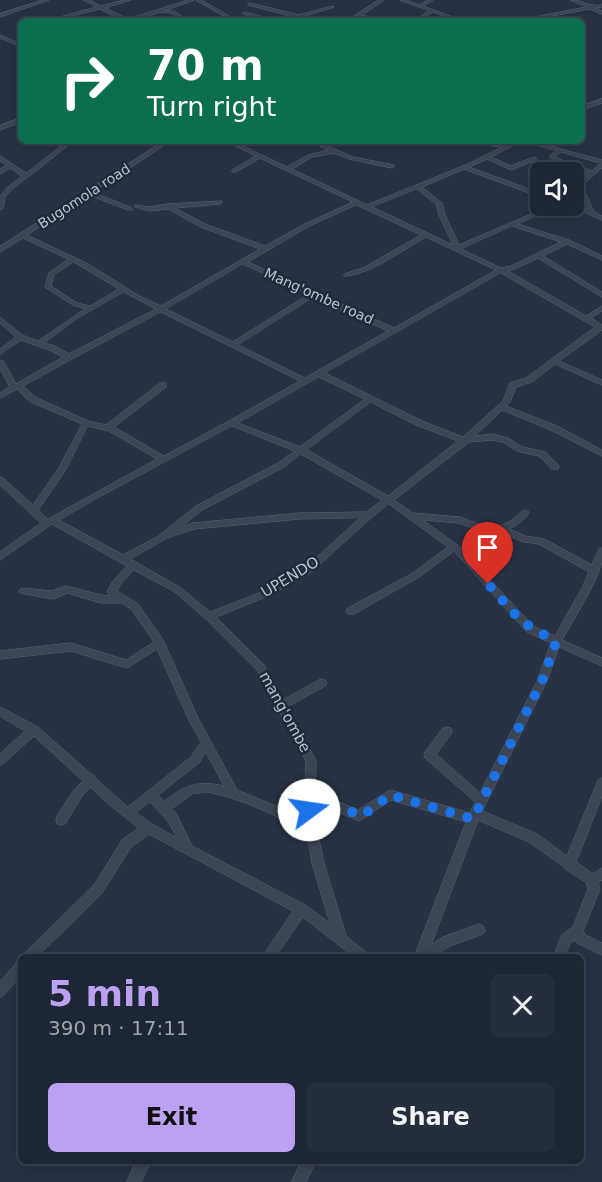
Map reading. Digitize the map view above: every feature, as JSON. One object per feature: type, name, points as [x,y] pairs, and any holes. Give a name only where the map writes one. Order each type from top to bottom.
[{"type":"street","points":[[0,16],[47,0]]},
{"type":"street","points":[[86,0],[119,18]]},
{"type":"street","points":[[60,18],[129,0]]},
{"type":"street","points":[[137,18],[192,0]]},
{"type":"street","points":[[198,0],[231,18]]},
{"type":"street","points":[[354,18],[382,0]]},
{"type":"street","points":[[402,0],[454,18]]},
{"type":"street","points":[[420,6],[431,0]]},
{"type":"street","points":[[573,0],[602,13]]},
{"type":"street","points":[[250,4],[297,16]]},
{"type":"street","points":[[292,18],[332,6]]},
{"type":"street","points":[[536,18],[602,6]]},
{"type":"street","points":[[420,18],[433,10]]},
{"type":"street","points":[[152,13],[171,12],[182,18]]},
{"type":"street","points":[[245,13],[262,18]]},
{"type":"street","points":[[358,15],[370,18]]},
{"type":"street","points":[[0,36],[18,45]]},
{"type":"street","points":[[10,41],[18,38]]},
{"type":"street","points":[[585,107],[601,102]]},
{"type":"street","points":[[0,128],[18,121]]},
{"type":"street","points":[[0,203],[9,189],[67,144]]},
{"type":"street","name":"Bugomola road","points":[[0,250],[164,144]]},
{"type":"street","points":[[319,144],[351,158],[392,166]]},
{"type":"street","points":[[490,144],[509,146]]},
{"type":"street","points":[[367,207],[464,167],[513,144]]},
{"type":"street","points":[[534,144],[602,163],[584,181]]},
{"type":"street","points":[[236,145],[457,248],[501,270],[601,327]]},
{"type":"street","points":[[288,169],[310,156],[336,151]]},
{"type":"street","points":[[558,152],[552,157],[593,173]]},
{"type":"street","points":[[234,171],[260,156]]},
{"type":"street","points":[[487,157],[511,168],[534,159]]},
{"type":"street","points":[[0,158],[26,176]]},
{"type":"street","points":[[0,172],[11,165]]},
{"type":"street","points":[[464,167],[530,191]]},
{"type":"street","points":[[418,186],[439,203],[441,215],[452,233],[457,248]]},
{"type":"street","points":[[90,193],[133,208],[149,209],[220,202]]},
{"type":"street","points":[[584,198],[591,213]]},
{"type":"street","points":[[0,396],[160,309],[316,220],[358,202]]},
{"type":"street","points":[[167,206],[196,223],[266,249]]},
{"type":"street","points":[[584,210],[602,218]]},
{"type":"street","points":[[457,248],[533,216]]},
{"type":"street","points":[[514,225],[567,241],[602,258]]},
{"type":"street","points":[[346,275],[367,268],[426,234]]},
{"type":"street","points":[[22,235],[86,265],[122,290],[235,344],[305,381]]},
{"type":"street","points":[[0,557],[50,522],[232,423],[501,270],[513,268],[567,241]]},
{"type":"street","points":[[539,256],[602,295]]},
{"type":"street","points":[[73,259],[51,274],[48,287],[75,304],[91,308]]},
{"type":"street","name":"Mang'ombe road","points":[[243,262],[394,331]]},
{"type":"street","points":[[39,343],[122,290]]},
{"type":"street","points":[[235,344],[314,294]]},
{"type":"street","points":[[585,319],[602,308]]},
{"type":"street","points":[[0,319],[20,337],[68,357]]},
{"type":"street","name":"UPENDO","points":[[209,616],[270,592],[307,571],[369,515],[466,440],[508,399],[513,385],[529,380],[601,327]]},
{"type":"street","points":[[0,352],[20,337]]},
{"type":"street","points":[[554,360],[602,383]]},
{"type":"street","points":[[0,362],[16,387],[32,399],[86,423],[108,428],[163,459]]},
{"type":"street","points":[[318,373],[418,423],[466,440],[492,437],[507,440],[520,449],[542,454],[555,467]]},
{"type":"street","points":[[108,428],[163,385]]},
{"type":"street","points":[[234,794],[206,742],[160,643],[141,615],[112,591],[128,562],[199,508],[258,478],[371,399]]},
{"type":"street","points":[[501,407],[554,428],[602,453]]},
{"type":"street","points":[[33,511],[62,469],[86,423]]},
{"type":"street","points":[[232,423],[300,450],[389,500],[454,547],[521,621],[556,642],[602,662]]},
{"type":"street","name":"mang'ombe","points":[[0,480],[33,511],[50,522],[178,590],[209,616],[257,663],[283,705],[311,761],[309,816],[318,863],[340,936]]},
{"type":"street","points":[[498,531],[514,523],[525,513]]},
{"type":"street","points":[[160,538],[193,526],[300,516],[369,515]]},
{"type":"street","points":[[411,516],[460,520],[526,540],[542,541],[594,571]]},
{"type":"street","points":[[351,611],[416,575],[454,547]]},
{"type":"street","points":[[422,954],[474,816],[542,681],[556,642],[594,571],[602,551]]},
{"type":"street","points":[[23,591],[53,595],[66,589],[101,599],[124,600]]},
{"type":"street","points":[[0,656],[71,647],[127,664],[160,643]]},
{"type":"street","points":[[283,705],[322,683]]},
{"type":"street","points":[[0,711],[34,730],[148,828],[301,909],[340,936],[360,954]]},
{"type":"street","points":[[0,760],[34,730]]},
{"type":"street","points":[[447,731],[429,755],[481,801]]},
{"type":"street","points":[[129,812],[195,760],[206,742]]},
{"type":"street","points":[[62,820],[78,793],[91,779]]},
{"type":"street","points":[[569,865],[602,783]]},
{"type":"street","points":[[165,807],[195,788],[234,794],[313,831]]},
{"type":"street","points":[[151,795],[165,807],[188,849]]},
{"type":"street","points":[[309,801],[332,804],[359,816],[390,795],[474,816],[533,838],[592,881],[594,889],[577,931],[566,939],[560,954]]},
{"type":"street","points":[[33,954],[98,889],[127,843],[148,828]]},
{"type":"street","points":[[592,881],[602,873]]},
{"type":"street","points":[[270,954],[301,909]]},
{"type":"street","points":[[426,954],[447,941],[479,930]]},
{"type":"street","points":[[577,931],[583,940],[602,949]]},
{"type":"street","points":[[0,991],[18,970]]},
{"type":"street","points":[[134,1182],[143,1164]]},
{"type":"street","points":[[298,1182],[307,1164]]},
{"type":"route","points":[[309,810],[309,801],[332,804],[356,816],[362,816],[390,795],[473,819],[509,742],[542,681],[556,642],[530,629],[488,584]]}]
